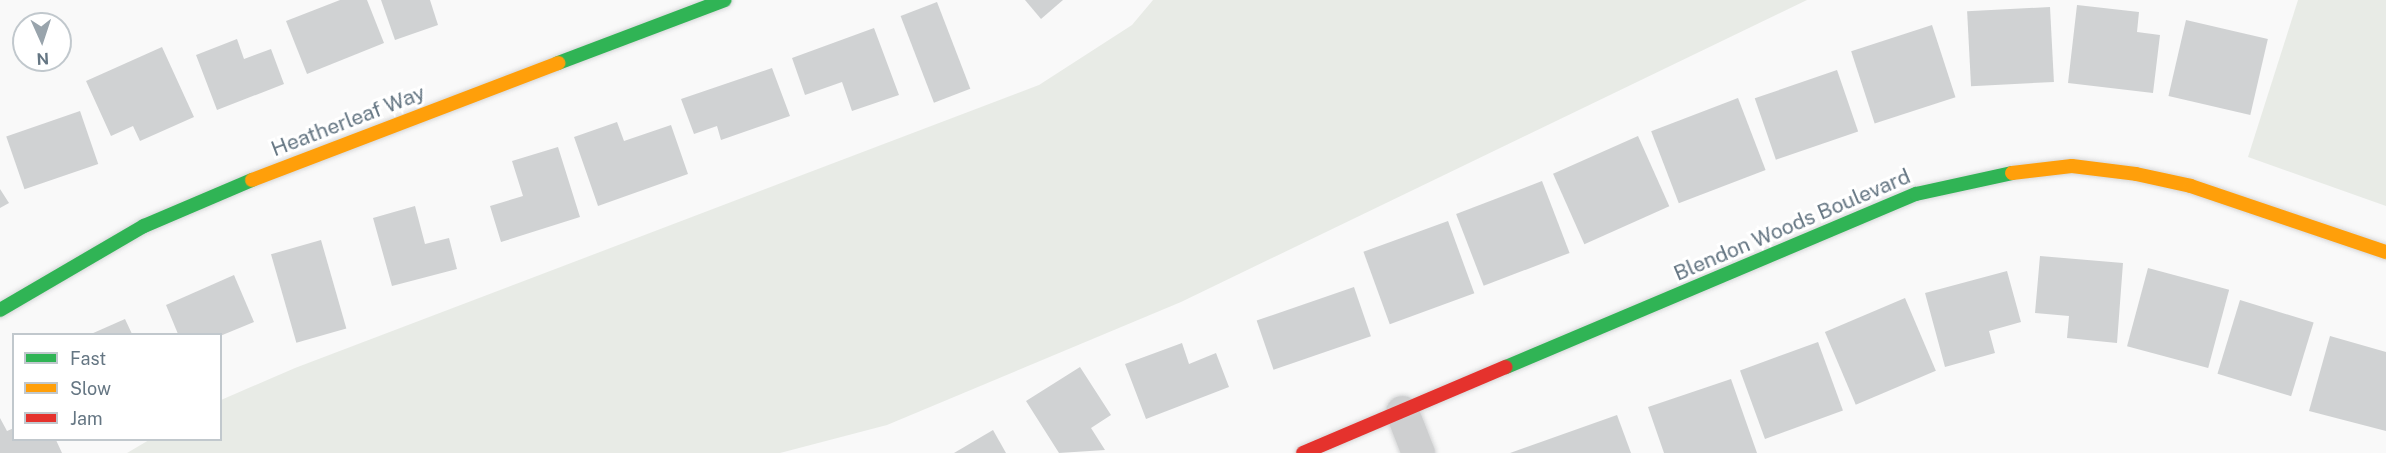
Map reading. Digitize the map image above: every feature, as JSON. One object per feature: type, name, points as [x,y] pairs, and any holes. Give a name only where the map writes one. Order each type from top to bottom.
[{"type":"street","name":"Heatherleaf Way","points":[[0,310],[155,222],[280,168],[725,0]]},
{"type":"street","name":"Blendon Woods Boulevard","points":[[1303,453],[1916,194],[2003,174],[2072,166],[2136,174],[2191,186],[2386,252]]},
{"type":"street","points":[[1402,412],[1418,453]]},
{"type":"shaded area","points":[[1153,0],[1807,0],[1181,302],[887,425],[780,453],[127,453],[147,441],[222,441],[222,400],[295,368],[1039,85],[1132,25]]},
{"type":"shaded area","points":[[2298,0],[2386,0],[2386,206],[2248,157]]},
{"type":"building","points":[[340,0],[367,0],[384,43],[307,74],[286,21]]},
{"type":"building","points":[[381,0],[430,0],[438,25],[395,40]]},
{"type":"building","points":[[1025,0],[1063,0],[1041,19]]},
{"type":"building","points":[[937,2],[970,89],[934,103],[901,16]]},
{"type":"building","points":[[2077,5],[2139,12],[2137,32],[2160,35],[2153,93],[2068,83]]},
{"type":"building","points":[[2050,7],[2054,82],[1971,86],[1967,11]]},
{"type":"building","points":[[2186,20],[2268,39],[2250,115],[2168,96]]},
{"type":"building","points":[[1932,25],[1955,97],[1875,124],[1851,51]]},
{"type":"building","points":[[874,28],[899,95],[852,111],[842,82],[805,95],[792,58]]},
{"type":"building","points":[[237,39],[244,59],[271,49],[284,84],[217,110],[196,55]]},
{"type":"building","points":[[162,47],[194,117],[140,141],[133,126],[111,136],[86,81]]},
{"type":"building","points":[[772,68],[790,116],[721,140],[717,126],[694,134],[681,99]]},
{"type":"building","points":[[1837,70],[1858,131],[1776,160],[1755,98]]},
{"type":"building","points":[[1738,98],[1766,170],[1679,203],[1651,131]]},
{"type":"building","points":[[80,111],[98,164],[24,189],[6,136]]},
{"type":"building","points":[[617,122],[624,141],[671,125],[688,174],[598,206],[574,137]]},
{"type":"building","points":[[1638,136],[1669,206],[1584,244],[1553,174]]},
{"type":"building","points":[[558,147],[580,217],[501,242],[490,206],[523,196],[512,161]]},
{"type":"building","points":[[1542,181],[1570,253],[1484,286],[1456,214]]},
{"type":"building","points":[[0,189],[9,203],[0,208]]},
{"type":"building","points":[[415,206],[425,244],[449,238],[457,269],[392,286],[373,218]]},
{"type":"building","points":[[1448,221],[1474,293],[1390,324],[1363,252]]},
{"type":"building","points":[[321,240],[346,328],[296,343],[271,254]]},
{"type":"building","points":[[2040,256],[2123,263],[2117,343],[2067,338],[2069,316],[2035,313]]},
{"type":"building","points":[[2148,268],[2229,290],[2208,368],[2127,346]]},
{"type":"building","points":[[2007,271],[2021,322],[1989,331],[1995,353],[1945,367],[1925,293]]},
{"type":"building","points":[[234,275],[254,322],[222,335],[222,333],[178,333],[166,305]]},
{"type":"building","points":[[1354,287],[1371,336],[1274,370],[1257,321]]},
{"type":"building","points":[[1905,298],[1936,371],[1856,405],[1825,332]]},
{"type":"building","points":[[2240,300],[2314,323],[2291,396],[2217,374]]},
{"type":"building","points":[[125,319],[132,333],[93,333]]},
{"type":"building","points":[[2330,336],[2386,352],[2386,431],[2309,411]]},
{"type":"building","points":[[1818,342],[1843,411],[1765,439],[1740,370]]},
{"type":"building","points":[[1182,343],[1189,364],[1216,353],[1229,387],[1146,419],[1125,364]]},
{"type":"building","points":[[1080,367],[1111,415],[1091,428],[1105,450],[1059,453],[1026,401]]},
{"type":"building","points":[[1731,379],[1757,453],[1664,453],[1648,407]]},
{"type":"building","points":[[1617,415],[1631,453],[1510,453]]},
{"type":"building","points":[[0,418],[7,431],[12,429],[12,441],[56,441],[62,453],[0,453]]},
{"type":"building","points":[[993,430],[1006,453],[954,453]]},
{"type":"traffic: fast","points":[[558,63],[725,0]]},
{"type":"traffic: fast","points":[[1506,367],[1916,194],[2012,173]]},
{"type":"traffic: fast","points":[[0,310],[144,226],[252,180]]},
{"type":"traffic: slow","points":[[252,180],[558,63]]},
{"type":"traffic: slow","points":[[2012,173],[2072,166],[2136,174],[2191,186],[2386,252]]},
{"type":"traffic: jam","points":[[1303,453],[1506,367]]}]
